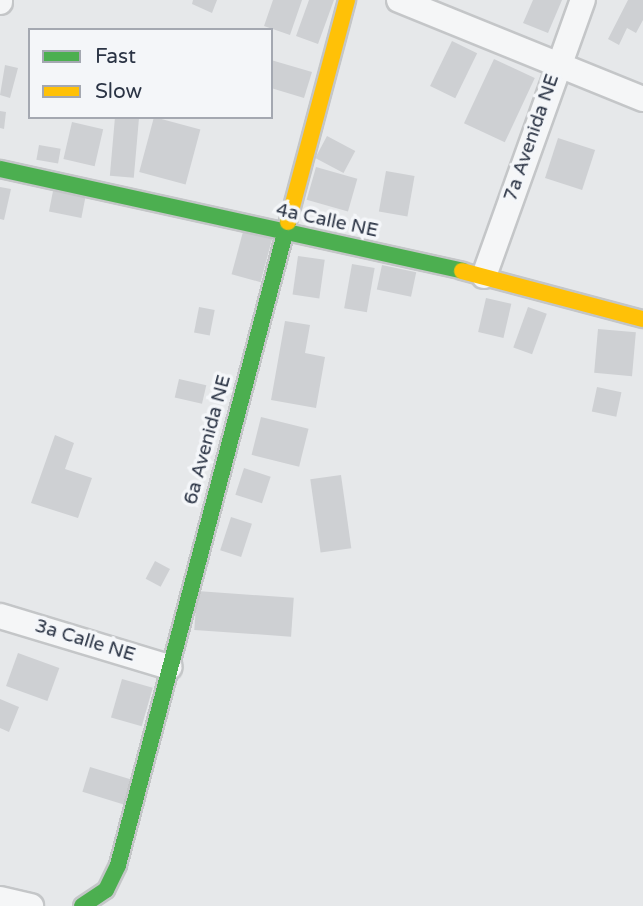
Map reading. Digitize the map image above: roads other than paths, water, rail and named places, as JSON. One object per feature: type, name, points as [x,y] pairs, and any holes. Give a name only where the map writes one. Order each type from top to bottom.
[{"type":"street","name":"6a Avenida NE","points":[[82,906],[106,890],[118,865],[347,0]]},
{"type":"street","points":[[399,0],[557,67],[643,99]]},
{"type":"street","name":"7a Avenida NE","points":[[484,276],[583,0]]},
{"type":"street","name":"4a Calle NE","points":[[0,169],[484,276],[643,319]]},
{"type":"street","name":"3a Calle NE","points":[[0,616],[169,667]]},
{"type":"street","points":[[0,900],[31,906]]}]
